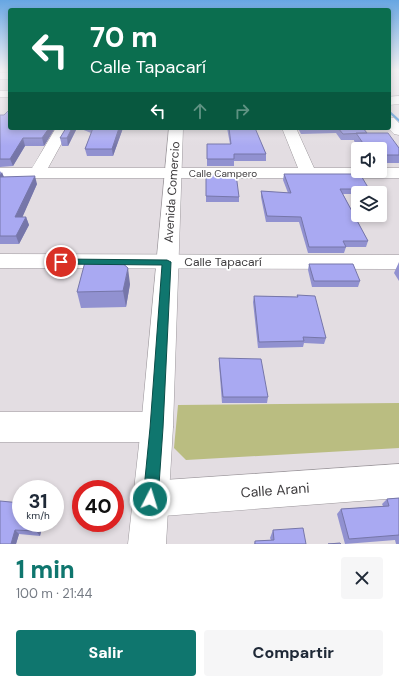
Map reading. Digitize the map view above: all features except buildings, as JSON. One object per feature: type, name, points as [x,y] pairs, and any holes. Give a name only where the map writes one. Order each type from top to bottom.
[{"type":"street","points":[[391,123],[399,131]]},
{"type":"street","points":[[37,173],[62,130]]},
{"type":"street","name":"Avenida Comercio","points":[[146,544],[157,428],[176,130]]},
{"type":"street","points":[[290,130],[308,173]]},
{"type":"street","name":"Calle Campero","points":[[0,173],[399,173]]},
{"type":"street","name":"Calle Tapacarí","points":[[0,262],[399,262]]},
{"type":"street","points":[[0,427],[157,428]]},
{"type":"street","name":"Calle Arani","points":[[150,499],[399,482]]},
{"type":"green space","points":[[399,403],[399,448],[186,460],[174,448],[178,405]]},
{"type":"waterway","points":[[391,113],[399,121]]},
{"type":"route","points":[[61,262],[167,262],[157,428],[150,499]]}]
